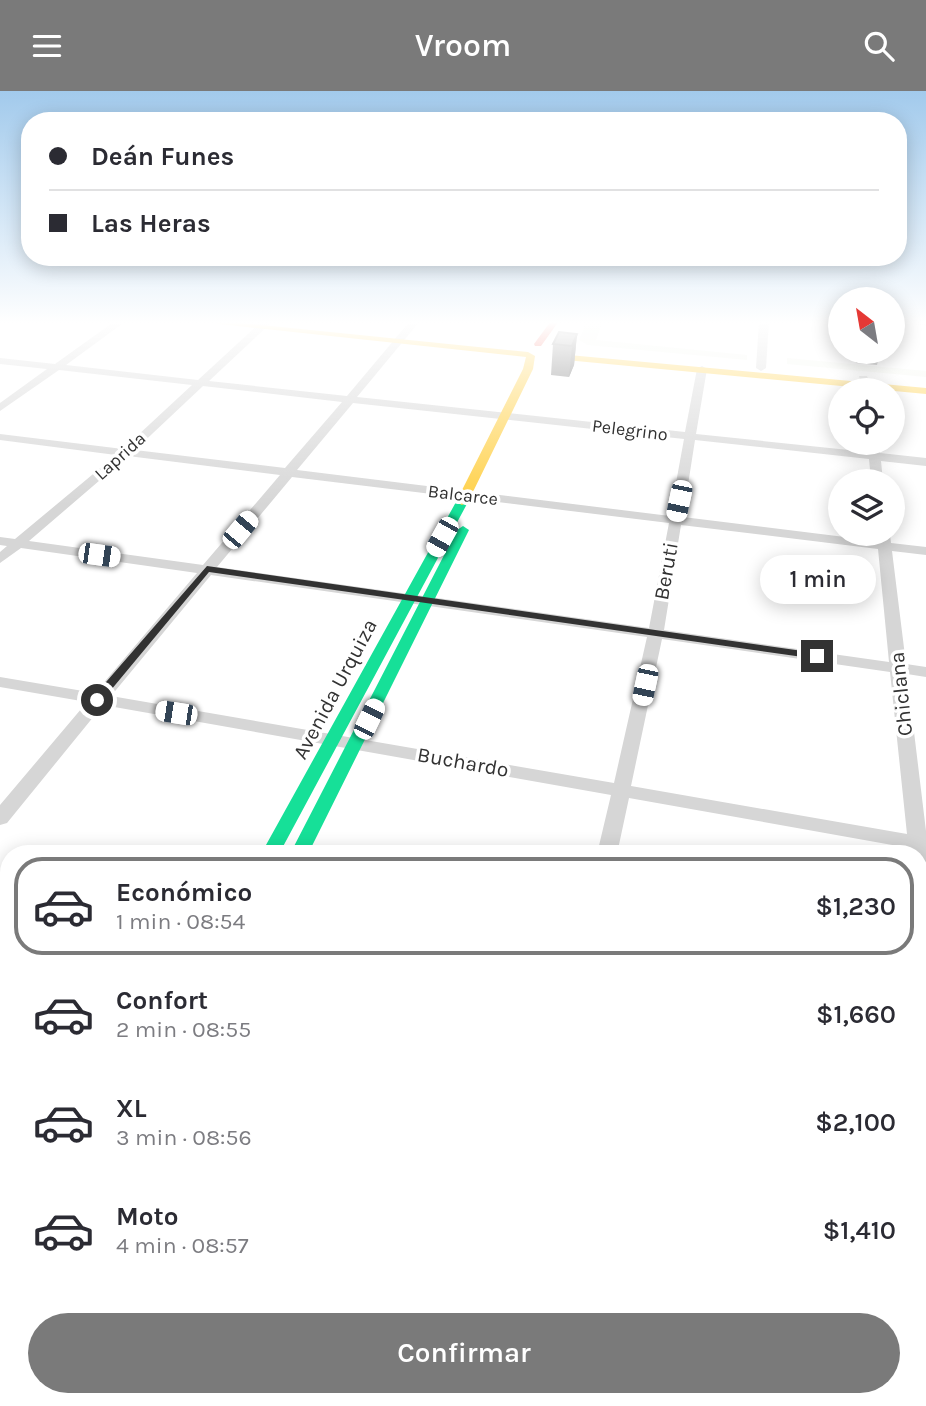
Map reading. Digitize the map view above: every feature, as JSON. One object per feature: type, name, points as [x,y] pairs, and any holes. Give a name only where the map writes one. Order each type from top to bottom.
[{"type":"main road","name":"Avenida Urquiza","points":[[275,845],[408,598],[472,496],[528,382]]},
{"type":"main road","points":[[905,384],[926,384]]},
{"type":"main road","points":[[905,389],[926,391]]},
{"type":"main road","points":[[304,845],[428,601],[472,496]]},
{"type":"street","points":[[0,408],[37,382]]},
{"type":"street","name":"Pelegrino","points":[[193,382],[926,462]]},
{"type":"street","points":[[0,818],[364,382]]},
{"type":"street","name":"Beruti","points":[[609,845],[656,633],[700,382]]},
{"type":"street","name":"Laprida","points":[[0,559],[126,452],[199,383]]},
{"type":"street","name":"Balcarce","points":[[0,437],[675,522],[828,535]]},
{"type":"street","points":[[875,457],[876,469]]},
{"type":"street","points":[[0,541],[926,672]]},
{"type":"street","name":"Chiclana","points":[[885,546],[920,845]]},
{"type":"street","name":"Balcarce","points":[[905,546],[926,551]]},
{"type":"street","name":"Buchardo","points":[[0,682],[333,738],[899,845]]},
{"type":"traffic: fast","points":[[275,845],[462,502]]},
{"type":"traffic: fast","points":[[304,845],[463,530]]},
{"type":"traffic: slow","points":[[462,502],[521,382]]},
{"type":"traffic: slow","points":[[833,382],[926,391]]},
{"type":"route","points":[[97,700],[207,569],[817,656]]}]
